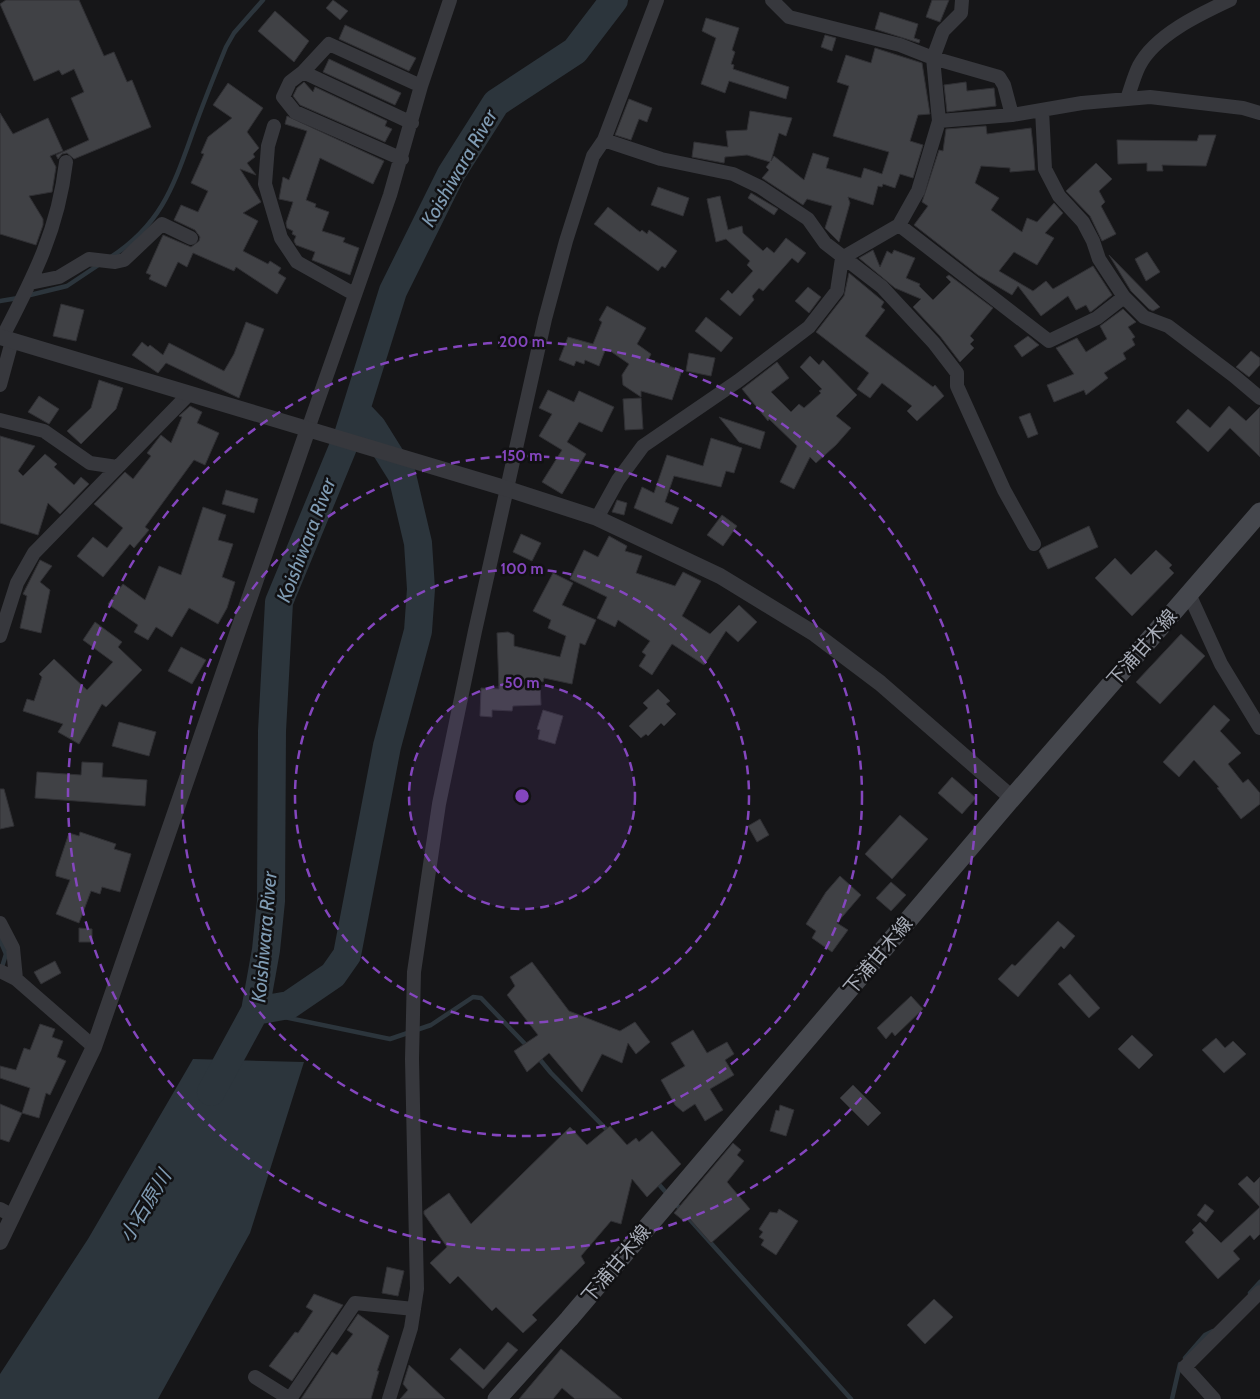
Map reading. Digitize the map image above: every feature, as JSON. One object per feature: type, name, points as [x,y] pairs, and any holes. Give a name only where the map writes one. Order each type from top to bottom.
[{"type":"main road","name":"下浦甘木線","points":[[498,1398],[569,1319],[1012,798],[1260,512]]},
{"type":"street","points":[[0,1242],[6,1213],[94,1047],[402,159],[421,86],[450,0]]},
{"type":"street","points":[[389,1399],[411,1328],[417,1289],[412,1059],[414,972],[440,804],[503,488],[566,241],[594,156],[604,140],[657,0]]},
{"type":"street","points":[[772,0],[789,18],[881,40],[998,77],[1004,85],[1012,115]]},
{"type":"street","points":[[597,518],[618,480],[643,446],[738,381],[810,326],[836,291],[842,258],[899,225],[918,191],[939,122],[933,58],[943,31],[960,13],[962,0]]},
{"type":"street","points":[[1127,99],[1139,66],[1147,54],[1178,27],[1230,0]]},
{"type":"street","points":[[402,159],[295,112],[283,97],[290,82],[303,72],[329,44],[421,86]]},
{"type":"street","points":[[303,72],[412,123]]},
{"type":"street","points":[[939,122],[1012,115],[1150,97],[1243,108],[1260,113]]},
{"type":"street","points":[[1042,110],[1045,169],[1059,196],[1083,222],[1093,241],[1098,259],[1124,297],[1144,317],[1168,326],[1260,398]]},
{"type":"street","points":[[274,126],[268,146],[265,184],[281,238],[297,262],[354,294]]},
{"type":"street","points":[[604,140],[661,159],[732,174],[760,187],[808,219],[825,243],[882,287],[934,343],[957,373],[957,386],[1004,490],[1034,544]]},
{"type":"street","points":[[0,385],[5,339],[54,226],[62,194],[66,162]]},
{"type":"street","points":[[30,283],[59,277],[89,258],[115,262],[124,260],[162,224],[191,238]]},
{"type":"street","points":[[899,225],[1049,341],[1097,318],[1124,297]]},
{"type":"street","points":[[5,339],[308,429],[597,518],[720,576],[815,634],[880,683],[1012,798]]},
{"type":"street","points":[[0,636],[17,583],[34,553],[189,394]]},
{"type":"street","points":[[0,420],[44,431],[90,463],[117,467]]},
{"type":"street","points":[[1189,594],[1221,664],[1260,728]]},
{"type":"street","points":[[0,924],[13,948],[16,979]]},
{"type":"street","points":[[0,971],[16,979],[94,1047]]},
{"type":"street","points":[[1214,1399],[1186,1367],[1260,1292]]},
{"type":"street","points":[[255,1377],[290,1399],[355,1303],[414,1309]]},
{"type":"water","name":"小石原川","points":[[193,1059],[304,1062],[250,1233],[158,1399],[0,1399],[0,1374],[88,1239]]},
{"type":"building","points":[[6,0],[79,0],[104,56],[114,52],[127,82],[132,80],[151,127],[74,159],[67,153],[62,154],[58,159],[56,155],[89,140],[71,98],[84,92],[74,69],[62,75],[59,70],[34,81],[0,4]]},
{"type":"building","points":[[333,0],[348,11],[340,20],[326,8]]},
{"type":"building","points":[[932,0],[949,0],[940,22],[926,17]]},
{"type":"building","points":[[275,11],[309,41],[294,62],[258,31]]},
{"type":"building","points":[[880,12],[918,24],[914,38],[920,40],[919,43],[875,29]]},
{"type":"building","points":[[706,18],[739,28],[732,50],[735,52],[731,64],[734,65],[733,69],[789,87],[786,99],[729,81],[725,93],[701,84],[716,38],[702,31]]},
{"type":"building","points":[[345,25],[416,58],[409,71],[339,39]]},
{"type":"building","points":[[825,35],[836,38],[832,51],[821,47]]},
{"type":"building","points":[[875,48],[922,63],[930,114],[918,115],[910,141],[923,145],[913,178],[900,174],[895,188],[883,184],[882,187],[878,186],[873,205],[848,197],[850,203],[839,242],[825,228],[832,206],[807,199],[803,205],[762,178],[769,170],[766,167],[770,162],[747,155],[725,157],[724,163],[692,157],[694,142],[728,147],[726,131],[747,130],[750,111],[792,118],[786,136],[779,133],[771,161],[774,156],[804,180],[813,153],[829,158],[826,168],[861,178],[864,168],[882,174],[889,152],[833,136],[849,86],[837,82],[846,55],[871,63]]},
{"type":"building","points":[[329,59],[401,93],[395,105],[323,72]]},
{"type":"building","points":[[304,82],[313,92],[315,87],[387,121],[385,126],[392,129],[385,142],[300,105],[293,96],[297,88]]},
{"type":"building","points":[[966,82],[967,91],[994,88],[996,106],[947,112],[944,85]]},
{"type":"building","points":[[228,83],[263,108],[247,132],[259,148],[253,154],[255,157],[247,163],[256,175],[240,169],[261,202],[243,213],[258,221],[243,251],[268,264],[270,261],[281,268],[278,273],[286,278],[277,294],[236,267],[234,271],[193,253],[187,267],[178,262],[166,287],[149,279],[151,275],[146,273],[163,235],[191,247],[199,241],[200,237],[195,230],[174,220],[181,205],[198,212],[208,191],[191,183],[204,154],[201,153],[208,137],[232,118],[213,105]]},
{"type":"building","points":[[629,99],[652,108],[647,122],[639,119],[631,140],[615,135]]},
{"type":"building","points":[[0,113],[13,134],[48,118],[63,151],[50,156],[56,167],[52,192],[29,196],[43,219],[43,225],[36,245],[0,234]]},
{"type":"building","points":[[287,116],[384,161],[373,184],[320,158],[306,200],[316,204],[315,207],[329,212],[322,231],[345,238],[343,242],[359,248],[350,275],[312,260],[315,252],[296,245],[294,241],[296,236],[292,234],[293,231],[287,228],[286,223],[293,202],[279,199],[283,177],[289,180],[307,131],[285,124]]},
{"type":"building","points":[[986,126],[987,134],[1031,128],[1035,170],[1010,172],[1010,168],[981,166],[975,183],[999,198],[991,210],[1022,232],[1027,218],[1037,222],[1054,203],[1063,213],[1045,233],[1054,238],[1037,265],[1014,252],[999,271],[1033,291],[1046,281],[1053,289],[1093,266],[1112,295],[1092,311],[1090,312],[1086,305],[1076,310],[1068,296],[1041,316],[1018,286],[1012,295],[978,275],[914,225],[928,206],[922,202],[939,150],[943,151],[946,129]]},
{"type":"building","points":[[1199,135],[1216,135],[1206,166],[1162,165],[1163,171],[1147,171],[1147,163],[1118,164],[1117,140],[1197,141]]},
{"type":"building","points":[[1096,163],[1112,179],[1099,191],[1105,202],[1101,206],[1116,234],[1102,241],[1090,216],[1066,191]]},
{"type":"building","points":[[658,187],[689,198],[683,216],[651,205]]},
{"type":"building","points":[[751,193],[778,209],[774,215],[748,198]]},
{"type":"building","points":[[720,196],[728,230],[742,226],[743,233],[763,251],[767,247],[774,253],[786,238],[806,253],[798,263],[792,258],[763,291],[759,288],[752,296],[754,300],[740,316],[720,299],[728,290],[732,294],[753,271],[747,265],[750,261],[726,239],[716,242],[707,199]]},
{"type":"building","points":[[608,207],[640,232],[642,230],[647,234],[649,230],[677,251],[665,268],[662,266],[658,271],[594,224]]},
{"type":"building","points":[[873,250],[880,267],[887,251],[892,254],[894,250],[915,258],[906,278],[920,284],[919,286],[933,300],[951,282],[946,277],[949,275],[993,308],[970,336],[974,340],[970,344],[974,348],[960,362],[940,336],[913,307],[921,299],[895,288],[859,258]]},
{"type":"building","points":[[1147,252],[1160,272],[1146,281],[1135,259]]},
{"type":"building","points":[[1109,255],[1160,307],[1153,311],[1149,309],[1131,291]]},
{"type":"building","points":[[849,273],[884,302],[881,307],[885,310],[865,336],[933,387],[935,385],[944,396],[917,421],[907,411],[912,406],[882,383],[870,398],[857,389],[869,373],[816,332],[844,296]]},
{"type":"building","points":[[808,287],[821,297],[809,313],[795,301]]},
{"type":"building","points":[[61,304],[84,310],[76,341],[53,336]]},
{"type":"building","points":[[607,306],[646,328],[637,344],[651,354],[648,360],[682,370],[672,400],[641,391],[641,397],[623,385],[622,375],[629,364],[606,348],[599,366],[585,360],[584,364],[576,361],[574,366],[559,360],[568,337],[593,344],[602,322],[599,320]]},
{"type":"building","points":[[1123,309],[1136,322],[1128,327],[1135,337],[1132,339],[1135,345],[1123,353],[1126,359],[1104,373],[1108,378],[1086,395],[1084,390],[1054,402],[1047,385],[1074,374],[1056,348],[1077,338],[1086,352],[1107,339],[1100,326]]},
{"type":"building","points":[[706,317],[733,338],[721,352],[695,331]]},
{"type":"building","points":[[246,322],[264,329],[239,398],[166,363],[158,373],[132,355],[142,342],[148,347],[150,345],[163,355],[169,343],[224,371],[234,354]]},
{"type":"building","points":[[1028,336],[1039,345],[1022,357],[1014,346]]},
{"type":"building","points":[[1251,351],[1260,358],[1260,365],[1249,377],[1236,367]]},
{"type":"building","points":[[689,353],[715,358],[711,376],[686,371]]},
{"type":"building","points":[[810,356],[819,365],[823,360],[857,395],[836,416],[851,428],[816,463],[810,457],[794,489],[780,482],[797,446],[769,419],[768,421],[742,389],[777,362],[789,378],[771,392],[791,412],[799,404],[804,408],[821,393],[819,391],[822,389],[800,367]]},
{"type":"building","points":[[99,380],[123,388],[116,409],[81,444],[67,431],[91,408]]},
{"type":"building","points":[[548,390],[574,402],[579,391],[614,407],[602,432],[579,422],[567,442],[586,454],[562,494],[542,482],[562,450],[539,436],[552,414],[539,408]]},
{"type":"building","points":[[39,396],[59,409],[49,424],[28,412]]},
{"type":"building","points":[[641,398],[643,429],[625,430],[623,399]]},
{"type":"building","points":[[190,406],[202,412],[197,423],[219,433],[205,465],[194,460],[145,527],[149,530],[134,548],[130,544],[103,577],[77,556],[93,537],[107,548],[123,528],[94,504],[125,472],[133,479],[151,456],[147,453],[161,435],[171,443],[182,417],[179,416]]},
{"type":"building","points":[[1229,406],[1246,421],[1260,407],[1260,457],[1230,428],[1208,452],[1176,422],[1188,409],[1210,428]]},
{"type":"building","points":[[1030,413],[1038,434],[1028,438],[1019,417]]},
{"type":"building","points":[[719,417],[765,432],[760,449],[739,442]]},
{"type":"building","points":[[0,436],[35,446],[18,471],[23,476],[45,454],[57,464],[54,467],[74,485],[81,477],[89,484],[60,514],[48,503],[38,535],[0,523]]},
{"type":"building","points":[[711,438],[742,448],[734,473],[726,471],[721,487],[674,476],[665,502],[679,508],[672,524],[634,508],[642,487],[654,493],[667,455],[703,466]]},
{"type":"building","points":[[226,490],[258,499],[254,513],[222,504]]},
{"type":"building","points":[[617,500],[627,503],[624,515],[612,512]]},
{"type":"building","points":[[203,507],[226,515],[218,540],[233,544],[222,577],[235,582],[227,608],[218,624],[189,608],[172,637],[156,627],[148,640],[134,632],[138,625],[108,604],[123,584],[145,600],[159,566],[181,575]]},
{"type":"building","points":[[722,515],[737,526],[723,546],[707,535]]},
{"type":"building","points":[[1089,526],[1098,547],[1048,569],[1039,551]]},
{"type":"building","points":[[521,534],[541,543],[532,561],[513,552]]},
{"type":"building","points":[[609,536],[627,546],[625,551],[642,556],[636,573],[675,586],[683,572],[701,581],[682,616],[710,634],[739,605],[757,622],[738,642],[726,631],[704,665],[672,644],[652,675],[639,666],[646,655],[642,652],[650,641],[618,620],[615,627],[597,618],[607,597],[570,579],[584,550],[598,557]]},
{"type":"building","points":[[1156,550],[1172,565],[1169,568],[1174,573],[1132,616],[1095,578],[1115,558],[1131,575]]},
{"type":"building","points":[[40,560],[52,566],[40,582],[50,590],[41,633],[20,628],[27,596],[23,594]]},
{"type":"building","points":[[553,573],[573,583],[562,605],[596,620],[585,645],[580,643],[572,684],[544,678],[543,682],[540,681],[541,705],[513,706],[512,711],[492,710],[492,717],[480,716],[481,688],[499,689],[497,633],[508,632],[514,635],[514,646],[560,657],[566,636],[548,628],[551,620],[533,611]]},
{"type":"building","points":[[95,622],[122,642],[118,647],[142,670],[106,707],[102,704],[79,744],[58,732],[63,724],[23,711],[27,699],[34,701],[42,677],[39,674],[54,659],[87,690],[113,662],[83,640]]},
{"type":"building","points":[[1181,634],[1205,656],[1160,704],[1136,682]]},
{"type":"building","points":[[181,647],[206,660],[192,684],[168,671]]},
{"type":"building","points":[[658,689],[670,701],[666,704],[676,714],[664,726],[661,723],[648,736],[646,734],[641,738],[629,726],[648,708],[643,703]]},
{"type":"building","points":[[1214,705],[1230,720],[1220,731],[1241,753],[1228,764],[1243,783],[1248,779],[1260,793],[1260,804],[1241,819],[1217,788],[1219,787],[1194,760],[1179,777],[1163,762]]},
{"type":"building","points":[[543,710],[563,716],[555,744],[538,739],[540,730],[537,729]]},
{"type":"building","points":[[119,722],[156,732],[149,756],[112,746]]},
{"type":"building","points":[[82,762],[103,763],[102,777],[147,780],[145,806],[35,798],[37,772],[81,775]]},
{"type":"building","points":[[952,777],[976,798],[962,814],[938,793]]},
{"type":"building","points":[[0,789],[4,789],[14,826],[0,829]]},
{"type":"building","points":[[900,815],[928,839],[892,879],[865,854]]},
{"type":"building","points":[[760,819],[769,835],[757,842],[748,826]]},
{"type":"building","points":[[80,832],[116,844],[114,849],[131,854],[120,892],[102,887],[100,894],[91,891],[79,923],[56,914],[70,880],[56,876],[56,872],[69,833],[79,836]]},
{"type":"building","points":[[840,876],[861,895],[837,923],[848,930],[832,952],[812,938],[816,931],[806,924],[826,892]]},
{"type":"building","points":[[891,882],[906,895],[891,911],[876,898]]},
{"type":"building","points":[[1058,921],[1075,936],[1064,949],[1061,946],[1018,997],[998,979],[1012,964],[1015,966]]},
{"type":"building","points":[[79,928],[92,929],[92,942],[79,942]]},
{"type":"building","points":[[55,961],[61,973],[41,984],[34,972]]},
{"type":"building","points":[[532,962],[569,1011],[620,1031],[635,1022],[650,1042],[636,1054],[628,1043],[622,1063],[602,1054],[582,1092],[549,1053],[527,1072],[514,1051],[538,1035],[507,995],[515,986],[510,977]]},
{"type":"building","points":[[1070,974],[1100,1008],[1089,1018],[1058,984]]},
{"type":"building","points":[[911,996],[923,1009],[895,1036],[892,1032],[886,1039],[877,1028]]},
{"type":"building","points":[[40,1024],[55,1029],[52,1037],[63,1041],[57,1057],[66,1061],[50,1095],[46,1093],[39,1118],[22,1113],[30,1088],[0,1078],[0,1066],[16,1070],[24,1048],[30,1050]]},
{"type":"building","points":[[693,1030],[707,1053],[727,1042],[734,1054],[725,1060],[734,1075],[710,1089],[723,1110],[705,1121],[695,1104],[683,1112],[675,1105],[661,1080],[685,1066],[671,1043]]},
{"type":"building","points":[[1132,1035],[1153,1055],[1139,1069],[1118,1049]]},
{"type":"building","points":[[1216,1038],[1225,1048],[1233,1041],[1246,1054],[1224,1073],[1202,1050]]},
{"type":"building","points":[[853,1085],[881,1113],[868,1126],[840,1098]]},
{"type":"building","points":[[0,1104],[22,1113],[9,1142],[0,1139]]},
{"type":"building","points":[[780,1105],[794,1110],[786,1136],[770,1131],[776,1110],[779,1111]]},
{"type":"building","points":[[610,1126],[627,1145],[636,1138],[639,1142],[652,1131],[681,1164],[647,1197],[632,1179],[621,1224],[611,1221],[581,1256],[585,1263],[532,1315],[537,1320],[523,1333],[496,1307],[492,1311],[458,1276],[450,1284],[430,1263],[447,1247],[424,1214],[424,1211],[449,1193],[471,1224],[570,1127],[587,1145]]},
{"type":"building","points":[[733,1143],[741,1150],[737,1155],[744,1161],[727,1182],[750,1209],[711,1243],[689,1218],[685,1222],[674,1213]]},
{"type":"building","points":[[1247,1176],[1254,1183],[1260,1177],[1260,1207],[1238,1184]]},
{"type":"building","points":[[1205,1204],[1214,1211],[1206,1222],[1197,1215]]},
{"type":"building","points":[[1260,1207],[1260,1234],[1254,1240],[1250,1235],[1233,1251],[1240,1259],[1218,1279],[1185,1242],[1194,1233],[1192,1230],[1200,1222],[1221,1243]]},
{"type":"building","points":[[779,1209],[798,1221],[776,1255],[761,1245],[764,1240],[759,1237],[763,1232],[759,1229],[770,1212],[777,1213]]},
{"type":"building","points":[[387,1267],[404,1271],[398,1296],[382,1293]]},
{"type":"building","points":[[314,1294],[343,1305],[292,1381],[269,1366],[295,1332],[298,1333],[313,1311],[306,1307]]},
{"type":"building","points":[[934,1299],[953,1317],[925,1344],[907,1325]]},
{"type":"building","points":[[358,1314],[389,1336],[377,1371],[379,1371],[371,1399],[301,1399],[332,1352],[337,1355],[353,1334],[347,1330]]},
{"type":"building","points":[[508,1342],[518,1350],[483,1389],[450,1359],[460,1348],[484,1370]]},
{"type":"building","points":[[561,1349],[622,1399],[575,1399],[562,1388],[553,1399],[519,1399]]},
{"type":"building","points":[[409,1365],[445,1399],[400,1399],[408,1390],[403,1384]]},
{"type":"waterway","points":[[111,257],[129,244],[143,230],[155,216],[164,201],[173,185],[226,47],[234,33],[263,0]]},
{"type":"waterway","name":"Koishiwara River","points":[[211,1092],[255,1011],[266,950],[271,901],[272,731],[279,602],[348,435],[393,291],[451,174],[496,103],[575,51],[614,0]]},
{"type":"waterway","points":[[26,296],[67,286],[100,264]]},
{"type":"waterway","points":[[0,301],[18,298]]},
{"type":"waterway","name":"Koishiwara River","points":[[255,1011],[289,1005],[333,975],[347,955],[387,746],[418,631],[421,589],[418,543],[402,475],[372,427],[356,410]]},
{"type":"waterway","points":[[0,940],[6,954],[1,970]]},
{"type":"waterway","points":[[255,1011],[390,1039],[431,1025],[473,997],[481,998],[528,1047]]},
{"type":"waterway","points":[[537,1056],[551,1073],[609,1132]]},
{"type":"waterway","points":[[656,1181],[669,1196]]},
{"type":"waterway","points":[[674,1202],[851,1399]]},
{"type":"waterway","points":[[1250,1293],[1260,1282]]},
{"type":"waterway","points":[[1185,1358],[1205,1335],[1213,1331]]},
{"type":"waterway","points":[[1172,1399],[1180,1364]]}]
